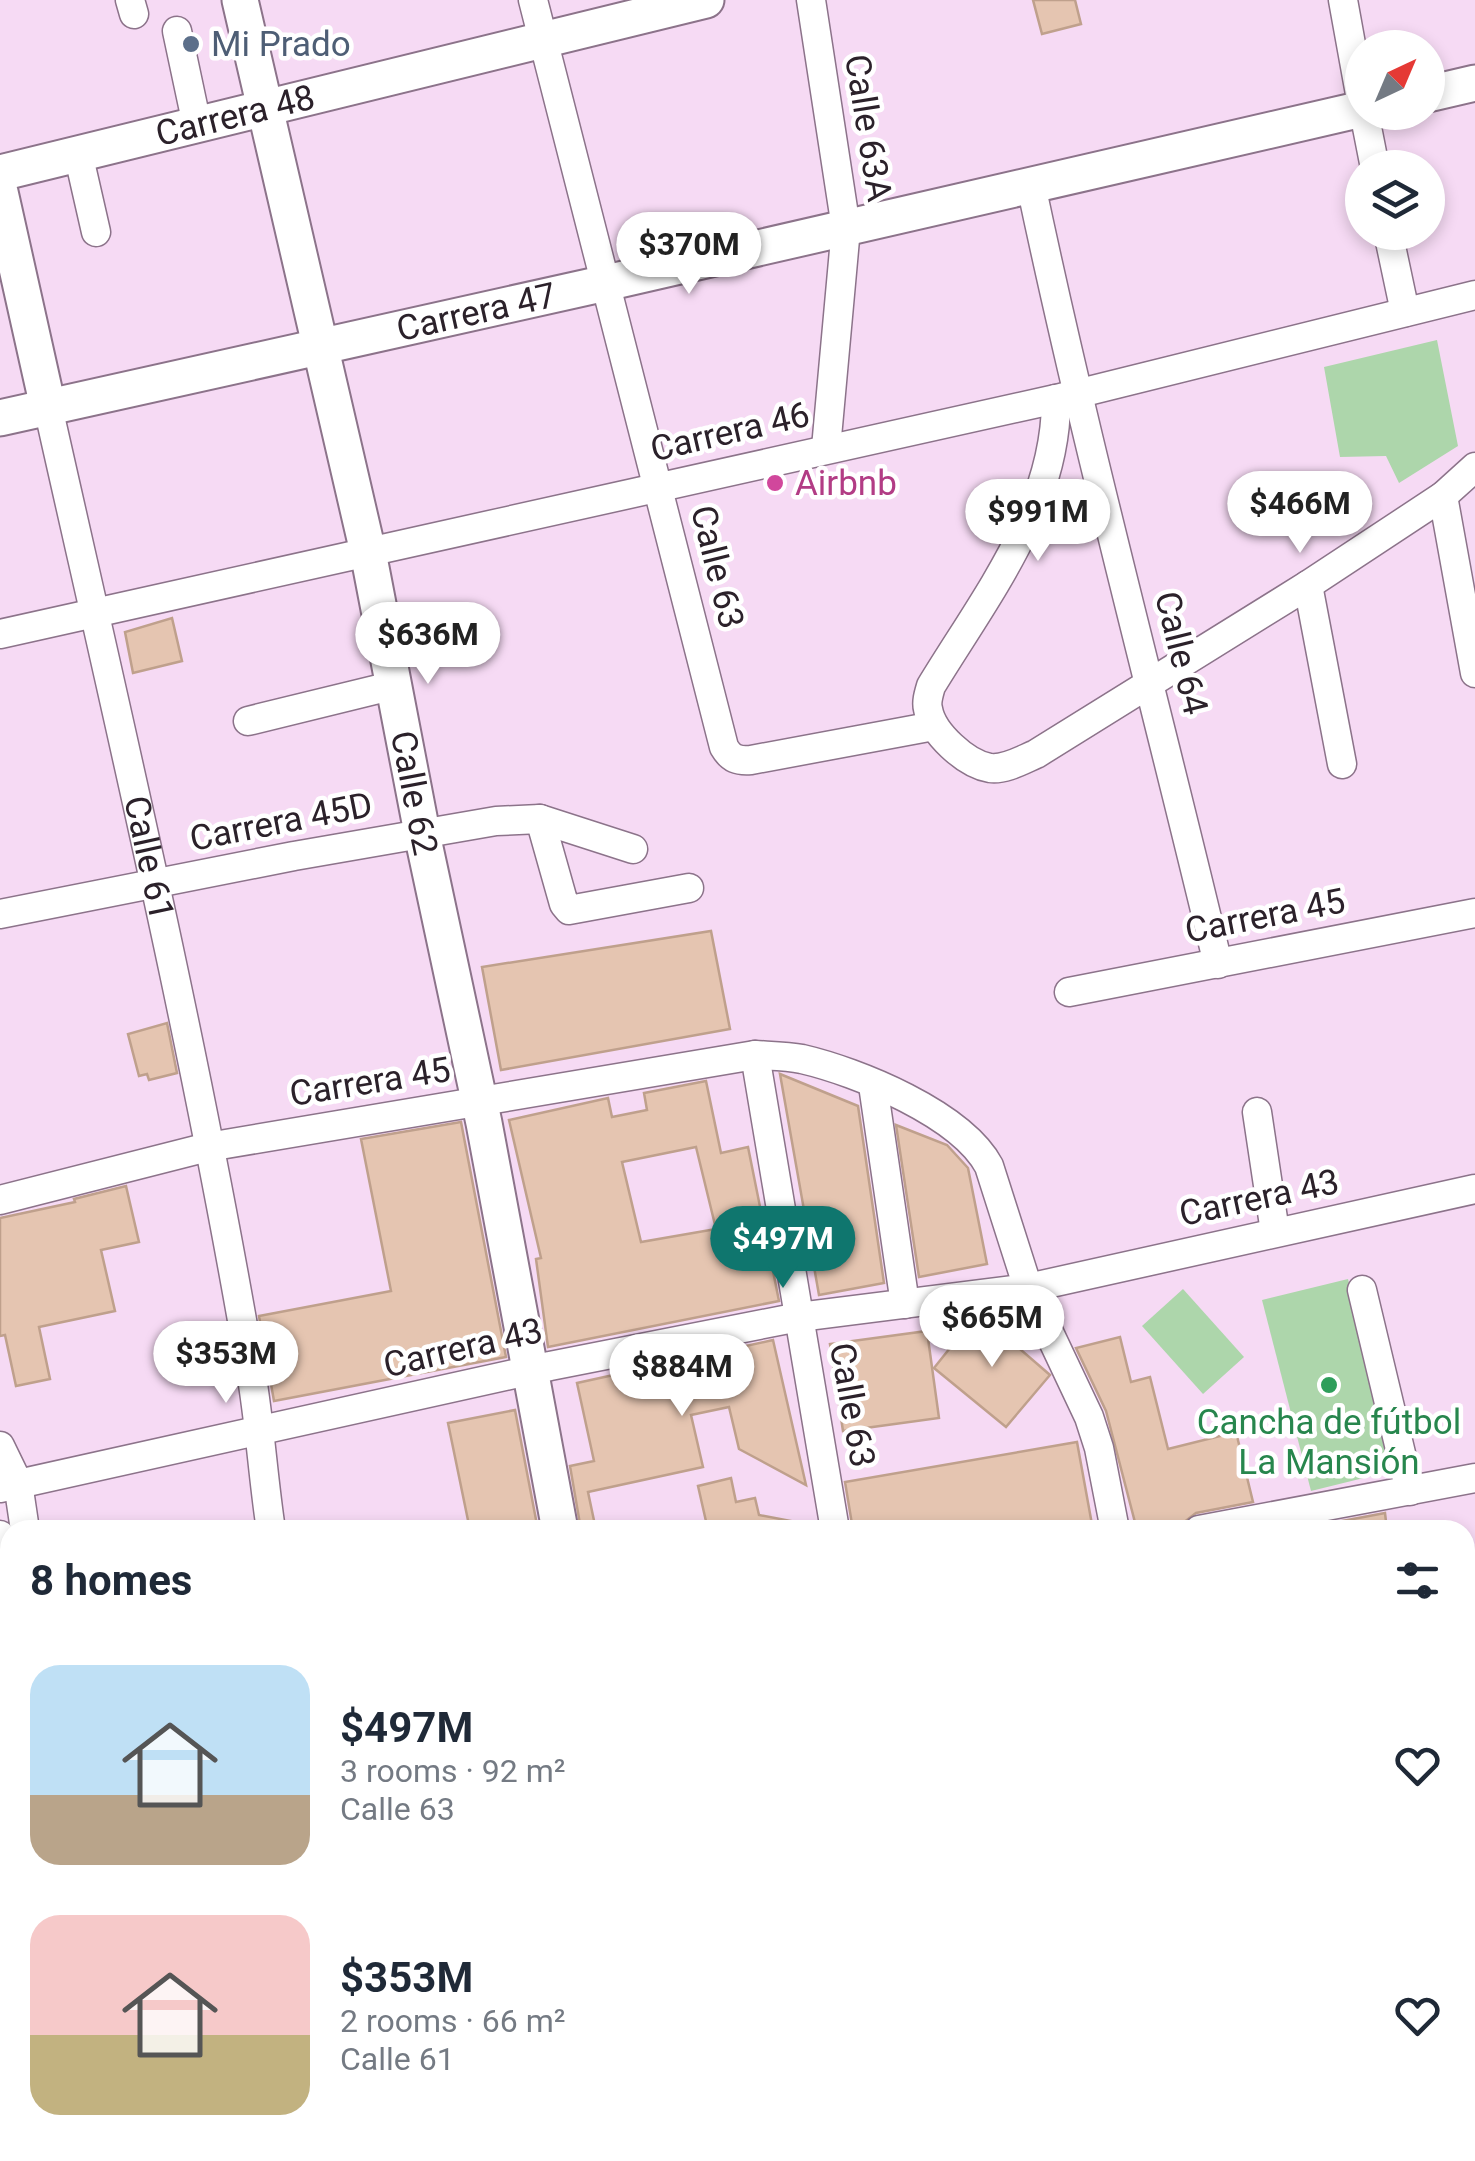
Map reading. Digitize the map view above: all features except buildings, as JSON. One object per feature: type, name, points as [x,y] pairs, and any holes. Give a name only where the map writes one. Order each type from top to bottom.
[{"type":"main road","name":"Calle 62","points":[[240,0],[368,552],[558,1520]]},
{"type":"main road","name":"Carrera 48","points":[[0,172],[706,0]]},
{"type":"main road","points":[[1445,90],[1475,82]]},
{"type":"main road","name":"Carrera 47","points":[[0,418],[1345,113]]},
{"type":"main road","name":"Calle 61","points":[[0,192],[48,407]]},
{"type":"street","name":"Calle 63","points":[[533,0],[728,755],[739,761],[751,760],[934,726]]},
{"type":"street","name":"Calle 63A","points":[[810,0],[846,228],[826,448]]},
{"type":"street","points":[[1343,0],[1349,30]]},
{"type":"street","points":[[177,31],[197,125]]},
{"type":"street","points":[[78,154],[96,232]]},
{"type":"street","name":"Calle 64","points":[[1031,185],[1066,396],[1151,682],[1218,964]]},
{"type":"street","points":[[1392,250],[1404,312]]},
{"type":"street","name":"Carrera 46","points":[[0,634],[1066,396],[1475,296]]},
{"type":"street","points":[[1066,396],[1040,495],[1008,559],[931,686],[927,707],[934,726],[971,760],[990,768],[1011,765],[1036,754],[1308,585],[1462,482],[1475,673]]},
{"type":"street","name":"Calle 61","points":[[48,407],[156,884],[252,1376],[270,1520]]},
{"type":"street","points":[[1308,585],[1342,764]]},
{"type":"street","points":[[248,721],[394,685]]},
{"type":"street","points":[[540,818],[569,910],[689,888]]},
{"type":"street","name":"Carrera 45D","points":[[0,914],[496,821],[540,818],[633,849]]},
{"type":"street","name":"Carrera 45","points":[[1069,992],[1475,913]]},
{"type":"street","name":"Calle 63","points":[[755,1055],[833,1520]]},
{"type":"street","points":[[755,1055],[796,1058],[828,1066],[946,1122],[980,1149],[1028,1288],[1089,1417],[1113,1520]]},
{"type":"street","name":"Carrera 45","points":[[0,1200],[208,1147],[755,1055]]},
{"type":"street","points":[[873,1085],[904,1304]]},
{"type":"street","points":[[1257,1112],[1275,1232]]},
{"type":"street","name":"Carrera 43","points":[[9,1486],[799,1317],[1028,1288],[1475,1189]]},
{"type":"street","points":[[1362,1290],[1410,1491]]},
{"type":"street","points":[[0,1446],[21,1520]]},
{"type":"street","points":[[1320,1520],[1410,1491],[1475,1478]]},
{"type":"green space","points":[[1437,340],[1458,446],[1399,483],[1386,456],[1340,457],[1324,367]]},
{"type":"green space","name":"Cancha de fútbol La Mansión","points":[[1348,1279],[1396,1470],[1311,1491],[1262,1300]]},
{"type":"green space","points":[[1183,1289],[1244,1357],[1203,1394],[1142,1326]]},
{"type":"place","name":"Mi Prado","points":[[191,44]]},
{"type":"place","name":"Airbnb","points":[[775,483]]},
{"type":"place","name":"Cancha de fútbol La Mansión","points":[[1329,1385]]}]
